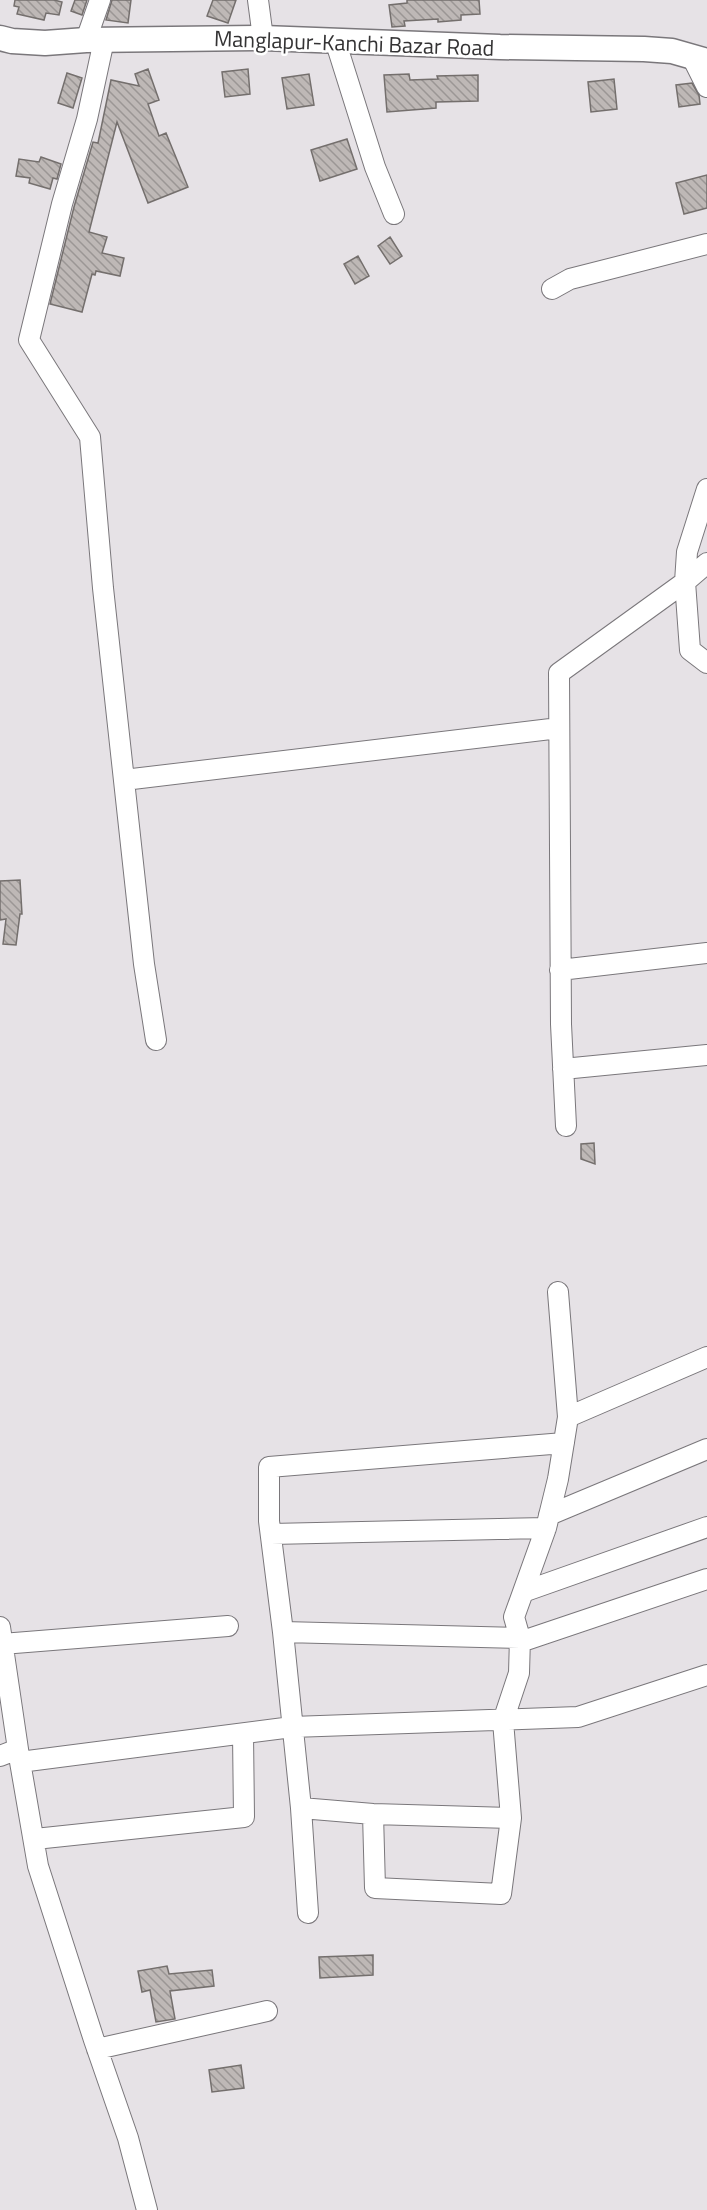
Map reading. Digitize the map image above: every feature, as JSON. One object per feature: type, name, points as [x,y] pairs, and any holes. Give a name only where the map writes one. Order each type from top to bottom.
[{"type":"street","points":[[100,0],[87,118],[62,204],[29,340],[90,437],[103,588],[144,964],[156,1040]]},
{"type":"street","points":[[258,0],[263,38]]},
{"type":"street","name":"Manglapur-Kanchi Bazar Road","points":[[0,39],[12,42],[45,43],[95,40],[263,38],[500,47],[644,49],[672,51],[699,58]]},
{"type":"street","points":[[334,40],[375,167],[394,214]]},
{"type":"street","points":[[699,58],[707,87]]},
{"type":"street","points":[[552,290],[570,279],[707,244]]},
{"type":"street","points":[[707,489],[687,552],[685,582],[690,650],[707,663]]},
{"type":"street","points":[[566,1126],[560,970],[559,674],[685,582],[707,563]]},
{"type":"street","points":[[124,780],[559,728]]},
{"type":"street","points":[[560,970],[707,953]]},
{"type":"street","points":[[563,1069],[707,1055]]},
{"type":"street","points":[[373,1814],[375,1888],[501,1894],[512,1818],[503,1721],[519,1673],[520,1640],[513,1617],[548,1522],[568,1417],[558,1292]]},
{"type":"street","points":[[568,1417],[707,1357]]},
{"type":"street","points":[[308,1913],[301,1808],[284,1632],[271,1534],[269,1467],[564,1443]]},
{"type":"street","points":[[271,1534],[548,1522],[707,1449]]},
{"type":"street","points":[[523,1592],[707,1527]]},
{"type":"street","points":[[284,1632],[520,1640],[707,1579]]},
{"type":"street","points":[[147,2210],[128,2138],[38,1866],[35,1839],[12,1756],[1,1636],[228,1626]]},
{"type":"street","points":[[12,1756],[243,1734],[292,1727],[578,1717],[707,1675]]},
{"type":"street","points":[[35,1839],[244,1817],[243,1734]]},
{"type":"street","points":[[301,1808],[373,1814],[512,1818]]},
{"type":"street","points":[[97,2049],[267,2011]]},
{"type":"building","points":[[15,0],[62,2],[59,15],[46,13],[44,20],[17,14],[19,7],[14,6]]},
{"type":"building","points":[[75,0],[87,0],[82,15],[71,11]]},
{"type":"building","points":[[112,0],[131,0],[128,23],[106,20]]},
{"type":"building","points":[[213,0],[236,0],[228,23],[207,16]]},
{"type":"building","points":[[407,0],[479,0],[480,14],[461,15],[461,20],[404,21],[405,26],[392,27],[389,5],[407,3]]},
{"type":"building","points":[[148,69],[159,100],[148,104],[159,136],[166,133],[188,187],[148,203],[117,122],[89,232],[107,237],[102,253],[124,258],[120,276],[96,271],[95,275],[92,274],[82,312],[50,304],[93,142],[98,143],[111,80],[139,86],[135,74]]},
{"type":"building","points":[[248,69],[250,94],[225,97],[222,72]]},
{"type":"building","points":[[67,73],[82,78],[73,108],[58,103]]},
{"type":"building","points":[[309,74],[314,105],[287,109],[282,78]]},
{"type":"building","points":[[409,74],[410,80],[438,79],[437,76],[478,75],[478,101],[436,102],[436,108],[387,112],[384,75]]},
{"type":"building","points":[[614,79],[617,109],[591,112],[588,82]]},
{"type":"building","points":[[692,83],[699,95],[700,104],[679,107],[676,85]]},
{"type":"building","points":[[347,139],[357,169],[320,181],[311,150]]},
{"type":"building","points":[[41,157],[61,164],[57,179],[53,178],[50,189],[29,183],[30,178],[16,176],[19,159],[39,162]]},
{"type":"building","points":[[707,175],[707,208],[684,214],[676,183]]},
{"type":"building","points":[[390,237],[402,256],[390,264],[378,246]]},
{"type":"building","points":[[358,256],[369,276],[355,284],[344,264]]},
{"type":"building","points":[[20,880],[22,914],[20,914],[16,945],[3,944],[6,919],[0,920],[0,881]]},
{"type":"building","points":[[594,1143],[595,1164],[581,1159],[581,1144]]},
{"type":"building","points":[[373,1955],[373,1975],[320,1978],[319,1957]]},
{"type":"building","points":[[167,1966],[169,1974],[212,1970],[214,1986],[170,1991],[175,2019],[156,2022],[150,1990],[142,1992],[138,1971]]},
{"type":"building","points":[[241,2065],[244,2088],[212,2092],[209,2070]]}]
